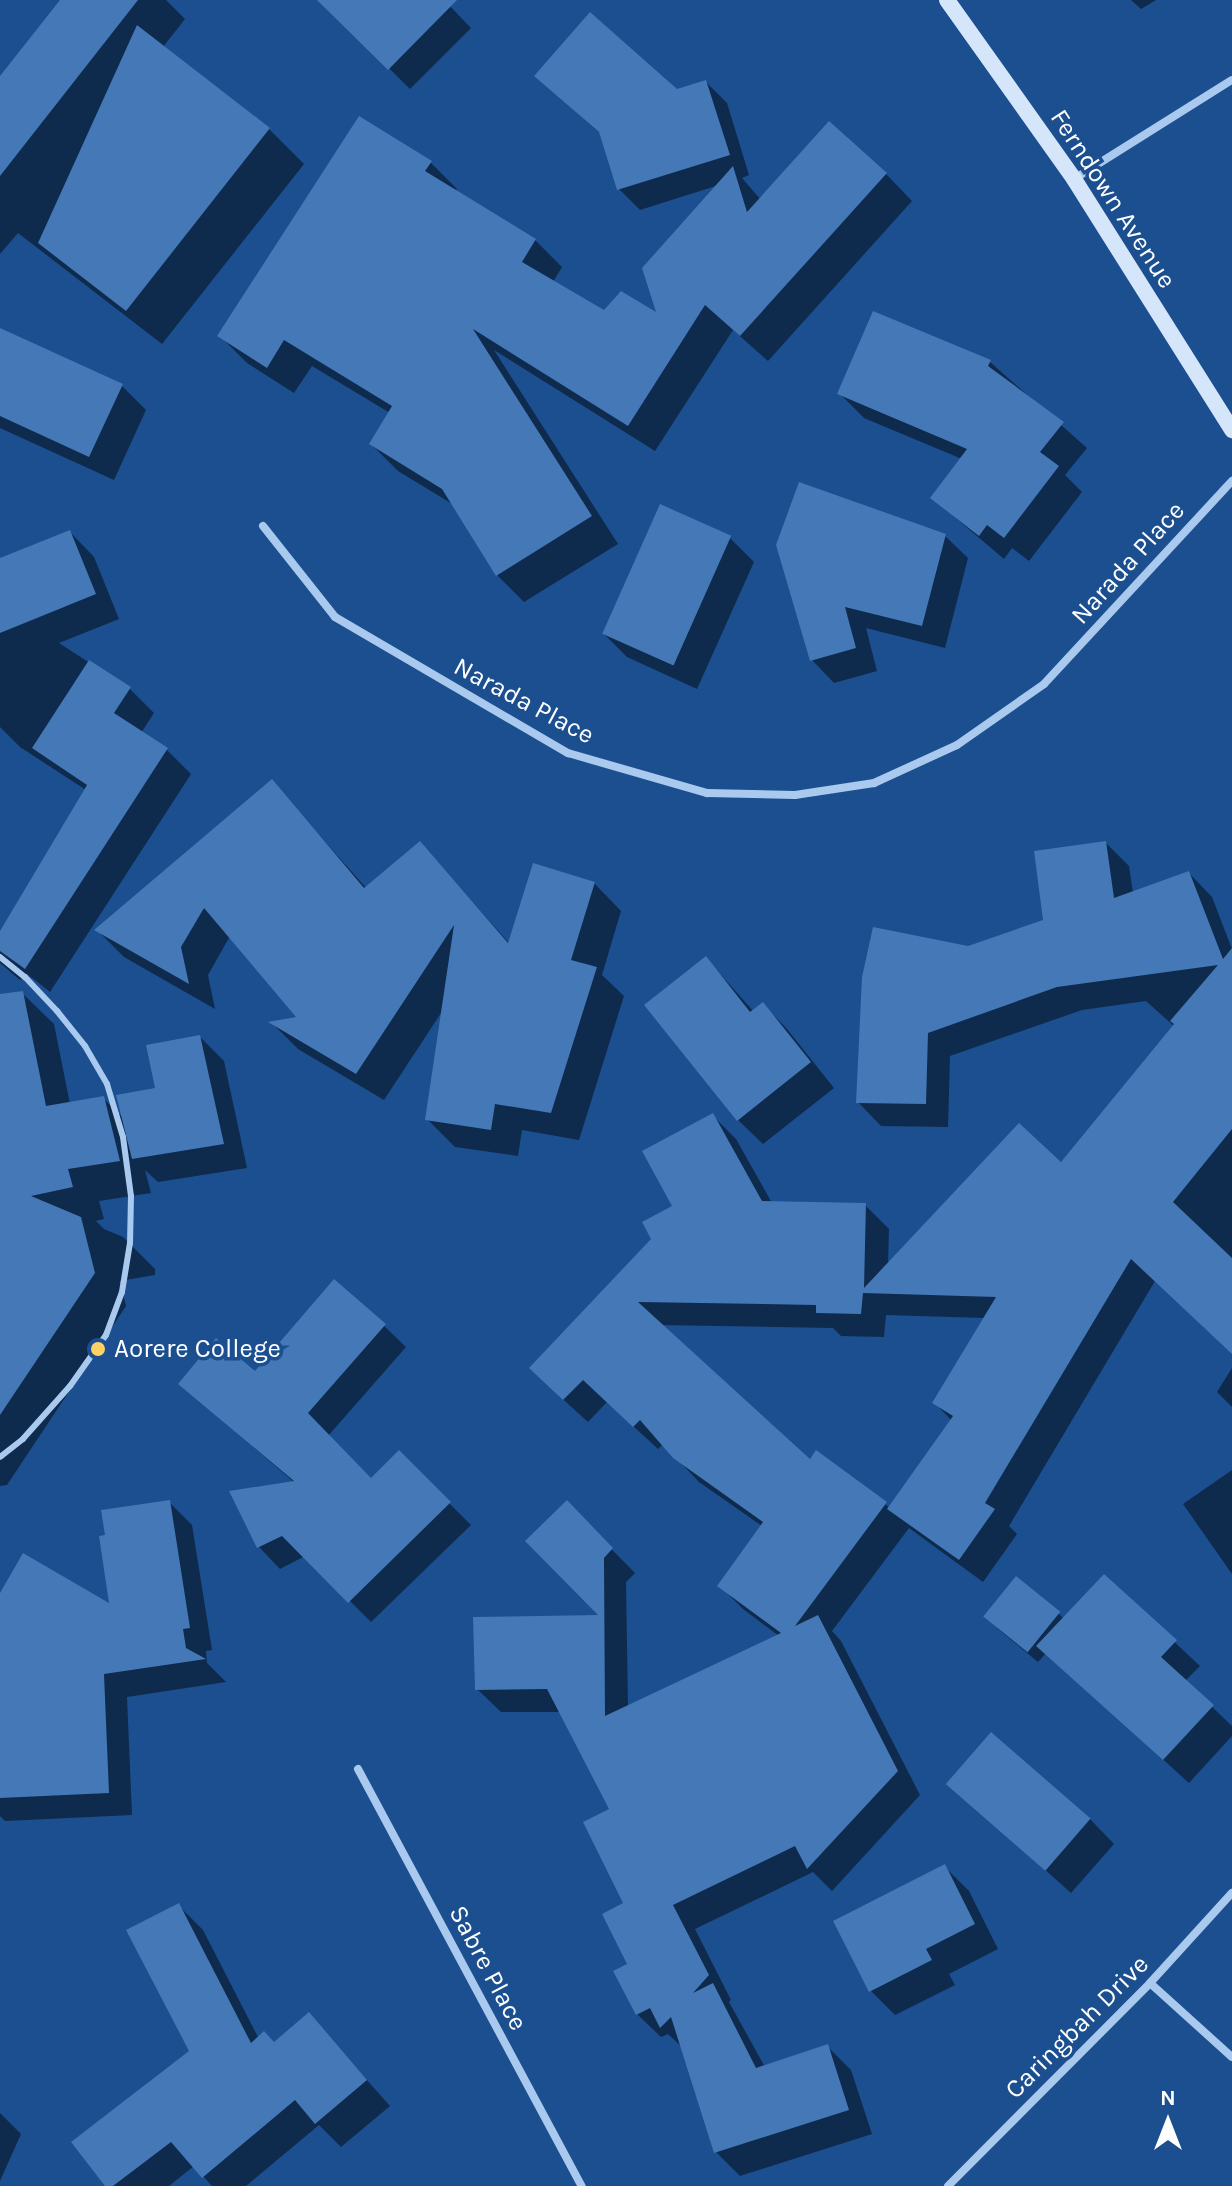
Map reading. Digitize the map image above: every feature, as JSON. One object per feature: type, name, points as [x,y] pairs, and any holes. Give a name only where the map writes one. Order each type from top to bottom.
[{"type":"main road","name":"Ferndown Avenue","points":[[947,0],[1074,179],[1232,430]]},
{"type":"street","points":[[1074,179],[1232,80]]},
{"type":"street","name":"Narada Place","points":[[263,526],[335,617],[568,753],[707,793],[795,795],[874,783],[957,745],[1044,684],[1232,481]]},
{"type":"street","name":"Sabre Place","points":[[358,1769],[582,2186]]},
{"type":"street","name":"Caringbah Drive","points":[[948,2186],[1150,1983],[1232,1893]]},
{"type":"street","points":[[1150,1983],[1232,2057]]},
{"type":"lane","points":[[0,957],[57,1011],[85,1046],[107,1084],[123,1137],[131,1196],[130,1243],[122,1292],[106,1335],[61,1397],[23,1439],[0,1457]]},
{"type":"building","points":[[60,0],[138,0],[0,176],[0,76]]},
{"type":"building","points":[[317,0],[457,0],[388,70]]},
{"type":"building","points":[[590,12],[677,89],[706,80],[730,155],[617,190],[599,132],[534,76]]},
{"type":"building","points":[[137,25],[270,128],[126,311],[38,243]]},
{"type":"building","points":[[359,116],[432,161],[425,171],[536,239],[522,262],[604,310],[621,291],[656,312],[642,268],[733,166],[747,212],[829,121],[887,173],[740,336],[705,305],[628,426],[473,329],[592,516],[496,576],[442,489],[369,444],[392,406],[284,340],[267,368],[217,336]]},
{"type":"building","points":[[873,311],[991,360],[988,366],[1064,422],[1040,452],[1059,466],[1004,538],[987,525],[979,536],[930,498],[967,449],[837,394]]},
{"type":"building","points":[[0,328],[123,384],[89,457],[0,416]]},
{"type":"building","points":[[799,482],[946,534],[922,626],[845,607],[856,648],[810,661],[776,545]]},
{"type":"building","points":[[660,504],[731,536],[673,665],[602,634]]},
{"type":"building","points":[[70,530],[96,594],[0,633],[0,558]]},
{"type":"building","points":[[89,660],[131,687],[114,713],[168,748],[25,969],[0,951],[0,931],[87,785],[32,748]]},
{"type":"building","points":[[272,779],[364,888],[420,841],[508,943],[533,863],[595,882],[571,960],[597,967],[551,1113],[495,1104],[491,1130],[425,1120],[454,925],[356,1074],[268,1022],[296,1017],[204,908],[181,947],[189,984],[94,930]]},
{"type":"building","points":[[1106,841],[1114,898],[1189,871],[1223,959],[1232,948],[1232,1129],[1173,1202],[1232,1258],[1232,1354],[1131,1259],[985,1503],[995,1509],[959,1560],[887,1509],[953,1416],[932,1403],[996,1297],[863,1293],[861,1314],[816,1313],[816,1305],[638,1302],[810,1459],[816,1450],[887,1502],[795,1626],[818,1615],[898,1771],[807,1869],[795,1846],[673,1905],[709,1975],[693,1993],[713,1983],[756,2068],[828,2044],[849,2110],[714,2153],[671,2017],[660,2028],[650,2008],[636,2015],[613,1971],[627,1964],[602,1914],[623,1903],[583,1822],[609,1809],[547,1689],[475,1690],[473,1617],[598,1615],[525,1541],[567,1500],[613,1548],[604,1558],[605,1716],[781,1633],[717,1586],[763,1522],[673,1458],[640,1420],[633,1427],[583,1380],[563,1400],[529,1368],[651,1239],[642,1222],[672,1206],[642,1151],[713,1113],[762,1201],[866,1203],[864,1288],[1019,1123],[1061,1162],[1174,1024],[1170,1021],[1218,965],[1057,987],[928,1033],[926,1104],[856,1103],[862,977],[873,927],[968,946],[1043,920],[1034,851]]},
{"type":"building","points":[[706,956],[750,1012],[763,1002],[811,1062],[737,1121],[644,1005]]},
{"type":"building","points":[[23,991],[46,1106],[104,1096],[120,1161],[68,1169],[73,1187],[31,1196],[81,1217],[95,1273],[0,1415],[0,994]]},
{"type":"building","points":[[200,1035],[224,1144],[132,1159],[116,1095],[155,1088],[146,1045]]},
{"type":"building","points":[[334,1279],[386,1324],[308,1413],[371,1478],[399,1450],[451,1502],[348,1603],[282,1536],[257,1548],[229,1491],[294,1481],[178,1384],[216,1338],[255,1371]]},
{"type":"building","points":[[170,1500],[190,1628],[183,1629],[186,1648],[206,1659],[104,1674],[109,1793],[0,1798],[0,1593],[23,1553],[109,1603],[99,1536],[105,1535],[101,1510]]},
{"type":"building","points":[[1104,1574],[1177,1640],[1161,1657],[1214,1705],[1163,1760],[1036,1646]]},
{"type":"building","points":[[1016,1576],[1060,1612],[1028,1652],[983,1616]]},
{"type":"building","points":[[991,1732],[1091,1819],[1045,1871],[946,1784]]},
{"type":"building","points":[[945,1864],[975,1924],[926,1949],[932,1960],[869,1992],[833,1921]]},
{"type":"building","points":[[179,1903],[251,2043],[264,2031],[274,2042],[309,2012],[367,2080],[315,2124],[295,2100],[202,2178],[171,2142],[113,2186],[105,2186],[71,2142],[189,2051],[126,1930]]},
{"type":"place","name":"Aorere College","points":[[98,1349]]}]
